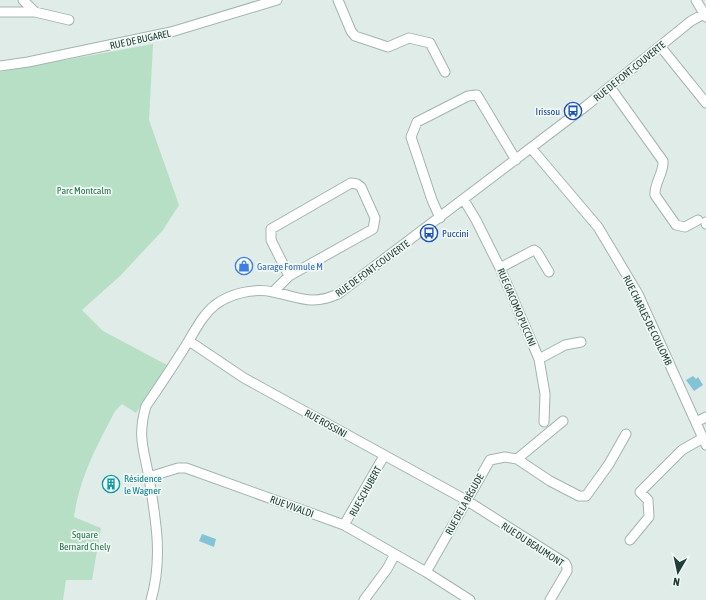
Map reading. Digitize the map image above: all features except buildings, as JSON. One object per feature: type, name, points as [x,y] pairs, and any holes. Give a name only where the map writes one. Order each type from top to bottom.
[{"type":"street","points":[[23,0],[35,12]]},
{"type":"street","name":"RUE DE BUGAREL","points":[[0,66],[28,62],[172,32],[278,0]]},
{"type":"street","points":[[338,0],[351,31],[355,36],[388,47],[409,38],[430,43],[445,72]]},
{"type":"street","points":[[696,0],[705,15]]},
{"type":"street","points":[[0,12],[35,12],[69,20]]},
{"type":"street","name":"RUE DE FONT-COUVERTE","points":[[151,600],[157,576],[158,543],[149,477],[141,439],[142,420],[146,406],[206,314],[224,300],[235,295],[259,290],[316,301],[327,299],[338,294],[516,160],[660,46],[705,15]]},
{"type":"street","points":[[660,46],[706,103]]},
{"type":"street","points":[[610,87],[663,162],[664,166],[654,190],[655,195],[676,225],[685,227],[703,222]]},
{"type":"street","points":[[440,218],[432,200],[412,137],[417,122],[468,96],[477,95],[516,160]]},
{"type":"street","name":"RUE CHARLES DE COULOMB","points":[[531,148],[598,227],[636,291],[704,442]]},
{"type":"street","points":[[273,292],[289,276],[373,229],[375,218],[361,187],[357,184],[351,183],[271,229],[271,240],[289,276]]},
{"type":"street","name":"RUE GIACOMO PUCCINI","points":[[464,200],[476,220],[500,268],[539,359],[545,394],[544,422]]},
{"type":"street","points":[[500,268],[534,250],[537,252],[549,272]]},
{"type":"street","name":"RUE ROSSINI","points":[[189,340],[244,378],[466,500]]},
{"type":"street","points":[[539,359],[565,345],[581,342]]},
{"type":"street","points":[[696,422],[706,417]]},
{"type":"street","points":[[563,421],[517,459],[550,481],[579,496],[586,496],[609,464],[626,434]]},
{"type":"street","points":[[630,540],[649,517],[648,500],[640,492],[682,450],[704,442]]},
{"type":"street","name":"RUE SCHUBERT","points":[[344,525],[384,456]]},
{"type":"street","name":"RUE DE LA BÉGUDE","points":[[426,572],[490,460],[505,456],[517,459]]},
{"type":"street","name":"RUE VIVALDI","points":[[149,477],[178,468],[186,468],[344,525],[394,556],[426,572],[470,600]]},
{"type":"street","name":"RUE DU BEAUMONT","points":[[466,500],[565,563],[568,567],[567,571],[550,600]]},
{"type":"street","points":[[364,600],[387,569],[394,556]]},
{"type":"green space","name":"Parc Montcalm","points":[[153,44],[149,120],[179,205],[163,230],[120,276],[82,310],[103,331],[167,365],[136,413],[122,404],[115,411],[90,462],[80,488],[74,517],[101,528],[92,580],[66,580],[63,600],[0,600],[0,72]]},
{"type":"water","points":[[693,376],[696,379],[698,377],[703,385],[694,391],[686,380]]},
{"type":"water","points":[[202,534],[216,539],[214,547],[199,541]]},
{"type":"place","name":"Irissou","points":[[573,111]]},
{"type":"place","name":"Puccini","points":[[429,233]]},
{"type":"place","name":"Garage Formule M","points":[[244,266]]},
{"type":"place","name":"Résidence le Wagner","points":[[111,484]]},
{"type":"park label","name":"Square Bernard Chely","points":[[85,540]]}]
